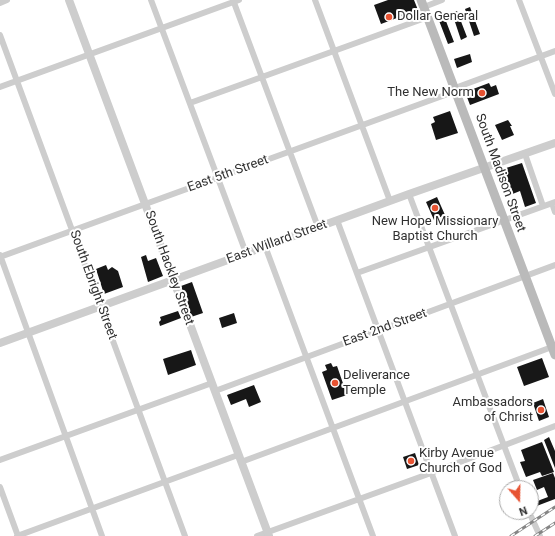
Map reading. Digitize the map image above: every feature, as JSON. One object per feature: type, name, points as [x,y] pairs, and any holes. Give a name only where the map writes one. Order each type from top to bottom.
[{"type":"main road","name":"South Madison Street","points":[[423,3],[553,351]]},
{"type":"street","points":[[0,2],[7,0]]},
{"type":"street","name":"South Hackley Street","points":[[69,0],[268,534]]},
{"type":"street","points":[[151,0],[246,253]]},
{"type":"street","points":[[315,0],[390,201]]},
{"type":"street","points":[[423,3],[442,0]]},
{"type":"street","points":[[519,0],[555,94]]},
{"type":"street","points":[[0,87],[236,1],[262,77],[318,227]]},
{"type":"street","points":[[190,103],[428,17]]},
{"type":"street","name":"South Ebright Street","points":[[0,35],[185,536]]},
{"type":"street","name":"East 5th Street","points":[[0,256],[362,125],[555,51]]},
{"type":"street","name":"East Willard Street","points":[[0,343],[409,194],[555,143]]},
{"type":"street","points":[[525,154],[543,206]]},
{"type":"street","points":[[409,194],[517,480]]},
{"type":"street","points":[[357,273],[543,206],[553,203],[555,212]]},
{"type":"street","points":[[337,220],[455,536]]},
{"type":"street","points":[[265,246],[373,536]]},
{"type":"street","points":[[0,256],[102,536]]},
{"type":"street","name":"East 2nd Street","points":[[0,460],[138,410],[306,358],[555,265]]},
{"type":"street","points":[[0,487],[18,536],[165,482],[333,429],[477,375],[553,351]]},
{"type":"street","points":[[257,536],[268,534],[555,426]]},
{"type":"street","points":[[533,520],[540,536]]},
{"type":"building","name":"Dollar General","points":[[388,0],[414,0],[418,10],[381,24],[374,5]]},
{"type":"building","points":[[470,7],[480,34],[474,36],[465,9]]},
{"type":"building","points":[[457,11],[467,37],[461,40],[452,13]]},
{"type":"building","points":[[444,16],[454,42],[448,44],[438,18]]},
{"type":"building","points":[[470,54],[472,62],[457,68],[454,59]]},
{"type":"building","name":"The New Norm","points":[[489,83],[491,87],[496,85],[499,94],[470,105],[465,92]]},
{"type":"building","points":[[450,111],[458,133],[436,140],[431,124],[435,122],[433,117]]},
{"type":"building","points":[[508,120],[512,126],[510,126],[514,135],[502,140],[495,125]]},
{"type":"building","points":[[522,163],[536,203],[525,207],[520,191],[510,195],[502,172],[506,168]]},
{"type":"building","name":"New Hope Missionary Baptist Church","points":[[437,197],[445,215],[434,220],[426,202]]},
{"type":"building","points":[[146,255],[148,261],[156,258],[163,276],[148,282],[141,257]]},
{"type":"building","points":[[106,265],[108,270],[112,267],[118,271],[123,287],[104,294],[96,269]]},
{"type":"building","points":[[192,282],[203,313],[191,317],[181,286]]},
{"type":"building","points":[[178,311],[181,318],[160,326],[160,317]]},
{"type":"building","points":[[234,313],[237,323],[222,328],[219,318]]},
{"type":"building","points":[[191,350],[196,365],[168,375],[163,359]]},
{"type":"building","points":[[542,358],[549,377],[524,386],[517,367]]},
{"type":"building","name":"Deliverance Temple","points":[[331,363],[333,367],[337,366],[347,395],[332,400],[322,372],[327,370],[325,365]]},
{"type":"building","points":[[254,385],[261,402],[249,407],[246,399],[231,405],[227,395]]},
{"type":"building","name":"Ambassadors of Christ","points":[[543,399],[549,417],[539,421],[533,403]]},
{"type":"building","points":[[549,437],[555,451],[555,468],[544,440]]},
{"type":"building","points":[[542,442],[554,472],[542,476],[540,472],[526,477],[520,462],[525,461],[521,450]]},
{"type":"building","name":"Kirby Avenue Church of God","points":[[415,453],[419,465],[407,469],[403,457]]},
{"type":"building","points":[[553,473],[555,478],[555,499],[539,505],[539,500],[548,497],[544,487],[539,489],[539,480],[533,480]]},
{"type":"railway","points":[[511,536],[555,507]]},
{"type":"railway","points":[[535,536],[555,523]]},
{"type":"place","name":"Dollar General","points":[[389,17]]},
{"type":"place","name":"The New Norm","points":[[482,93]]},
{"type":"place","name":"New Hope Missionary Baptist Church","points":[[435,208]]},
{"type":"place","name":"Deliverance Temple","points":[[335,383]]},
{"type":"place","name":"Ambassadors of Christ","points":[[541,410]]},
{"type":"place","name":"Kirby Avenue Church of God","points":[[411,461]]}]
